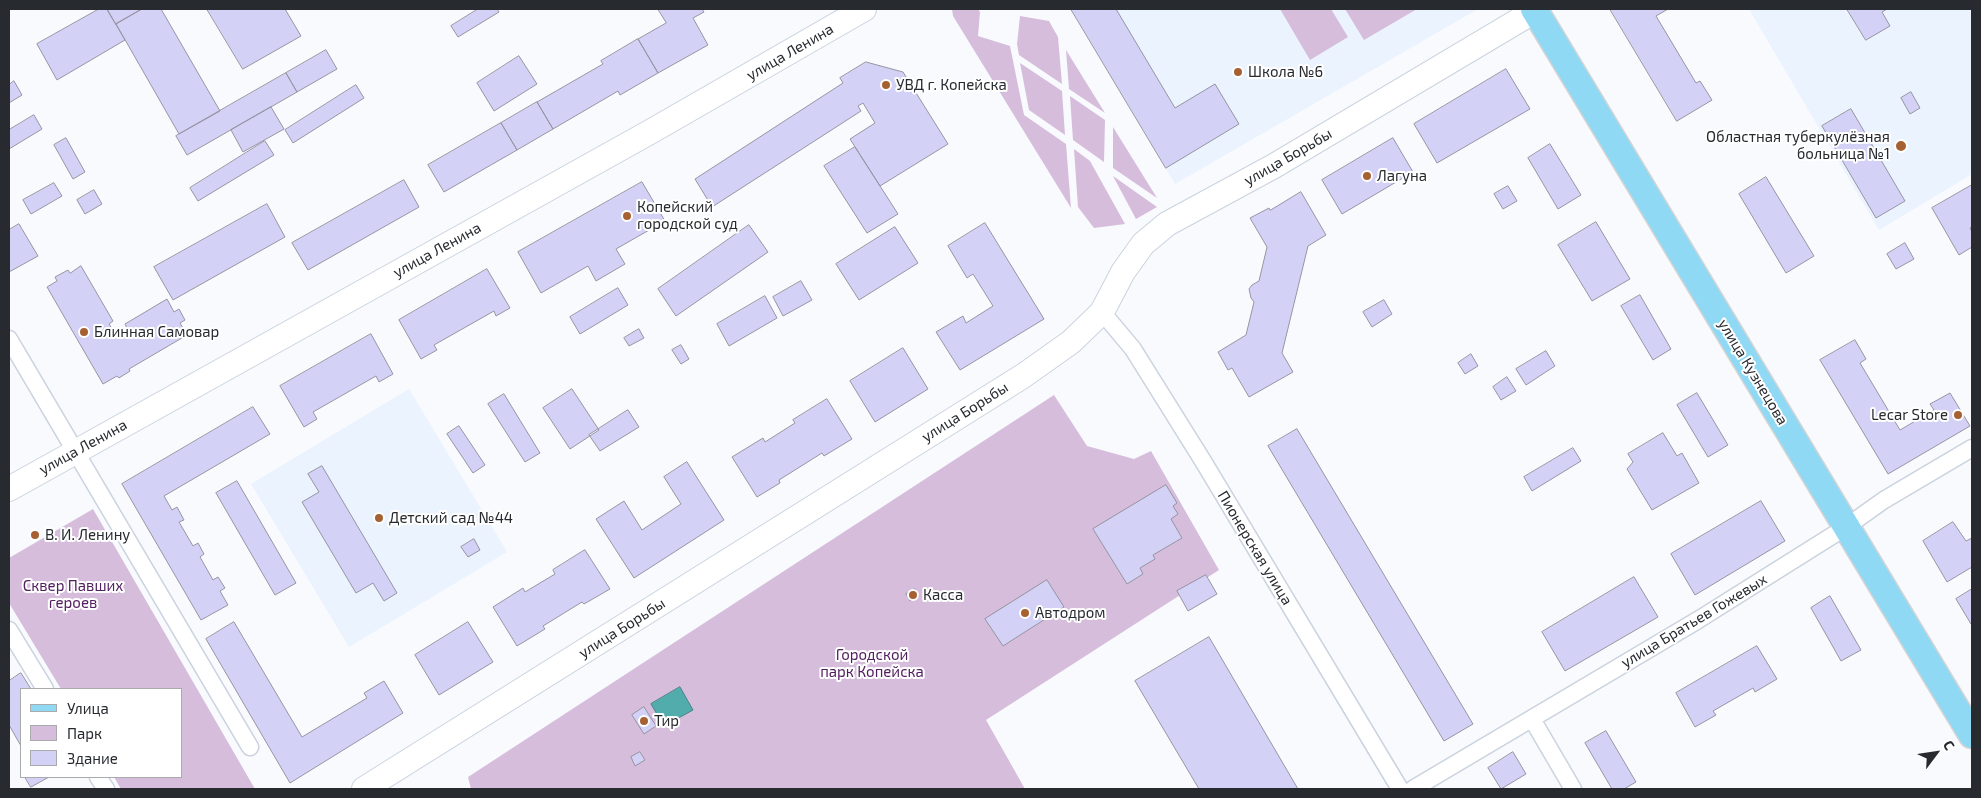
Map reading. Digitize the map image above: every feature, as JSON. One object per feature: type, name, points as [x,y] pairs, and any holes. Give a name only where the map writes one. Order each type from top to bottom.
[{"type":"main road","name":"улица Кузнецова","points":[[1536,9],[1972,735]]},
{"type":"street","name":"улица Ленина","points":[[9,489],[676,117],[864,9]]},
{"type":"street","name":"улица Борьбы","points":[[364,789],[1023,376],[1071,342],[1102,312],[1123,272],[1143,244],[1167,224],[1274,166],[1536,9]]},
{"type":"street","name":"Пионерская улица","points":[[1102,312],[1134,349],[1400,789]]},
{"type":"street","points":[[9,339],[74,452],[250,747]]},
{"type":"street","name":"улица Братьев Гожевых","points":[[1413,789],[1698,620],[1846,527],[1884,500],[1972,448]]},
{"type":"street","points":[[9,630],[44,688]]},
{"type":"street","points":[[1532,719],[1573,789]]},
{"type":"street","points":[[99,778],[106,789]]},
{"type":"shaded area","name":"Школа №6","points":[[1071,9],[1478,9],[1175,184]]},
{"type":"shaded area","name":"Областная туберкулёзная больница №1","points":[[1749,9],[1972,9],[1972,174],[1879,230]]},
{"type":"shaded area","name":"Детский сад №44","points":[[409,389],[507,552],[349,647],[251,484]]},
{"type":"green space","points":[[952,9],[978,9],[980,12],[978,36],[1010,46],[1024,115],[1066,144],[1071,208],[953,16]]},
{"type":"green space","points":[[1280,9],[1331,9],[1348,37],[1310,60]]},
{"type":"green space","points":[[1345,9],[1417,9],[1364,40]]},
{"type":"green space","points":[[1020,16],[1049,21],[1058,37],[1062,84],[1019,55],[1017,44]]},
{"type":"green space","points":[[1066,50],[1105,113],[1069,89]]},
{"type":"green space","points":[[1020,63],[1062,91],[1065,135],[1029,110]]},
{"type":"green space","points":[[1070,96],[1105,120],[1104,162],[1073,140]]},
{"type":"green space","points":[[1113,127],[1157,198],[1113,168]]},
{"type":"green space","points":[[1074,149],[1090,161],[1125,224],[1094,228],[1078,207]]},
{"type":"green space","points":[[1113,176],[1157,207],[1136,219]]},
{"type":"green space","name":"Городской парк Копейска","points":[[1054,395],[1087,446],[1134,459],[1151,451],[1219,570],[986,720],[1025,789],[471,789],[468,777]]},
{"type":"green space","name":"Сквер Павших героев","points":[[93,509],[255,789],[121,789],[115,778],[182,778],[182,688],[60,688],[9,603],[9,558]]},
{"type":"water","points":[[680,687],[693,710],[664,726],[651,704]]},
{"type":"building","points":[[99,9],[107,9],[125,40],[57,80],[37,44]]},
{"type":"building","points":[[107,9],[142,9],[116,24]]},
{"type":"building","points":[[142,9],[161,9],[220,111],[179,134],[116,24]]},
{"type":"building","points":[[207,9],[285,9],[301,36],[243,69]]},
{"type":"building","points":[[478,9],[497,9],[499,12],[458,37],[451,26]]},
{"type":"building","points":[[658,9],[702,9],[704,12],[693,18],[708,45],[658,73],[638,39],[666,23]]},
{"type":"building","points":[[1071,9],[1116,9],[1175,108],[1215,84],[1239,124],[1166,168]]},
{"type":"building","points":[[1610,9],[1668,9],[1656,16],[1696,83],[1700,81],[1712,100],[1677,121]]},
{"type":"building","points":[[1847,9],[1887,9],[1882,12],[1890,26],[1866,40]]},
{"type":"building","points":[[638,39],[658,73],[620,95],[618,91],[553,129],[537,102],[603,64],[601,61]]},
{"type":"building","points":[[326,50],[337,69],[297,92],[286,73]]},
{"type":"building","points":[[519,56],[537,84],[494,111],[477,83]]},
{"type":"building","points":[[866,62],[903,72],[948,144],[880,186],[850,139],[875,123],[863,103],[858,106],[861,111],[712,207],[695,179],[843,83],[840,78]]},
{"type":"building","points":[[1506,69],[1530,109],[1437,163],[1414,124]]},
{"type":"building","points":[[286,73],[297,92],[187,155],[176,136]]},
{"type":"building","points":[[14,81],[22,95],[9,103],[9,85]]},
{"type":"building","points":[[356,85],[364,98],[293,143],[285,130]]},
{"type":"building","points":[[1911,92],[1920,108],[1910,114],[1901,98]]},
{"type":"building","points":[[537,102],[553,129],[517,150],[501,123]]},
{"type":"building","points":[[271,107],[284,129],[243,152],[231,130]]},
{"type":"building","points":[[1851,109],[1905,201],[1876,218],[1822,126]]},
{"type":"building","points":[[34,115],[42,129],[9,149],[9,130]]},
{"type":"building","points":[[501,123],[517,150],[444,192],[428,165]]},
{"type":"building","points":[[66,138],[85,172],[73,179],[54,145]]},
{"type":"building","name":"Лагуна","points":[[1393,138],[1413,172],[1342,214],[1322,180]]},
{"type":"building","points":[[265,141],[274,155],[198,201],[190,188]]},
{"type":"building","points":[[1550,144],[1581,195],[1558,209],[1528,158]]},
{"type":"building","points":[[855,147],[898,214],[867,233],[824,166]]},
{"type":"building","points":[[1766,177],[1814,256],[1786,273],[1739,194]]},
{"type":"building","points":[[404,180],[419,207],[308,270],[292,243]]},
{"type":"building","points":[[642,182],[665,221],[616,249],[625,264],[596,281],[588,266],[541,293],[518,252]]},
{"type":"building","points":[[54,183],[62,196],[31,214],[23,200]]},
{"type":"building","points":[[1972,185],[1972,226],[1970,228],[1972,232],[1972,247],[1959,255],[1932,208]]},
{"type":"building","points":[[1508,186],[1517,201],[1503,209],[1494,194]]},
{"type":"building","points":[[94,190],[102,204],[85,214],[77,200]]},
{"type":"building","points":[[1301,192],[1326,235],[1308,246],[1282,353],[1293,372],[1249,397],[1232,368],[1228,370],[1218,352],[1246,335],[1254,302],[1249,289],[1259,281],[1267,247],[1250,218],[1269,208],[1270,210]]},
{"type":"building","points":[[267,204],[285,237],[173,300],[154,267]]},
{"type":"building","points":[[1596,222],[1630,279],[1592,301],[1558,245]]},
{"type":"building","points":[[985,223],[1044,319],[960,370],[936,332],[963,316],[966,323],[993,306],[973,274],[967,278],[948,246]]},
{"type":"building","points":[[19,224],[38,256],[9,272],[9,230]]},
{"type":"building","points":[[749,225],[768,252],[676,316],[658,289]]},
{"type":"building","points":[[895,227],[918,263],[859,300],[836,264]]},
{"type":"building","points":[[1905,243],[1914,259],[1896,269],[1887,254]]},
{"type":"building","points":[[81,266],[113,321],[109,324],[115,334],[127,328],[125,324],[167,299],[174,312],[179,309],[185,320],[180,323],[187,335],[129,369],[130,371],[119,378],[117,376],[103,384],[47,287],[57,281],[55,277],[68,270],[70,273]]},
{"type":"building","points":[[487,269],[510,308],[496,316],[494,311],[434,345],[437,350],[421,359],[399,320]]},
{"type":"building","points":[[801,281],[812,300],[783,316],[773,297]]},
{"type":"building","points":[[618,288],[628,305],[580,334],[570,317]]},
{"type":"building","points":[[1640,295],[1671,349],[1653,360],[1621,306]]},
{"type":"building","points":[[765,296],[777,318],[729,346],[717,324]]},
{"type":"building","points":[[1384,300],[1392,314],[1372,327],[1363,312]]},
{"type":"building","points":[[639,329],[644,338],[629,346],[624,338]]},
{"type":"building","points":[[371,334],[393,374],[379,382],[376,376],[313,412],[317,419],[304,427],[280,386]]},
{"type":"building","points":[[1855,340],[1866,359],[1860,363],[1900,430],[1934,410],[1930,404],[1950,393],[1970,426],[1888,474],[1820,360]]},
{"type":"building","points":[[681,345],[689,359],[681,364],[672,350]]},
{"type":"building","points":[[903,348],[928,389],[875,422],[850,381]]},
{"type":"building","points":[[1546,351],[1555,366],[1526,385],[1516,369]]},
{"type":"building","points":[[1471,354],[1478,366],[1465,374],[1458,363]]},
{"type":"building","points":[[1507,377],[1516,391],[1501,400],[1493,387]]},
{"type":"building","points":[[572,389],[599,430],[570,449],[543,408]]},
{"type":"building","points":[[1697,393],[1728,445],[1708,457],[1677,405]]},
{"type":"building","points":[[504,394],[540,453],[525,462],[488,404]]},
{"type":"building","points":[[827,399],[852,439],[824,456],[822,453],[779,480],[780,483],[757,497],[732,457],[763,438],[765,442],[795,423],[793,420]]},
{"type":"building","points":[[253,407],[270,434],[164,496],[172,510],[177,507],[184,520],[179,522],[193,546],[198,543],[204,554],[200,557],[213,580],[218,577],[225,588],[220,591],[228,605],[201,620],[122,484]]},
{"type":"building","points":[[628,410],[639,427],[600,451],[589,435]]},
{"type":"building","points":[[459,426],[485,465],[473,473],[447,434]]},
{"type":"building","points":[[1297,429],[1473,724],[1444,741],[1268,446]]},
{"type":"building","points":[[1663,433],[1677,456],[1682,453],[1699,483],[1652,510],[1627,469],[1633,462],[1628,454]]},
{"type":"building","points":[[1573,448],[1581,461],[1532,491],[1524,477]]},
{"type":"building","points":[[687,462],[724,520],[634,578],[596,519],[624,501],[642,530],[681,504],[664,477]]},
{"type":"building","points":[[322,466],[397,593],[384,601],[373,583],[356,593],[302,502],[319,492],[308,474]]},
{"type":"building","points":[[237,481],[296,583],[275,595],[216,493]]},
{"type":"building","points":[[1166,485],[1177,503],[1173,506],[1178,514],[1171,519],[1182,538],[1153,555],[1155,559],[1140,568],[1143,574],[1127,584],[1093,529]]},
{"type":"building","points":[[1761,501],[1785,541],[1695,595],[1671,554]]},
{"type":"building","points":[[1953,522],[1966,541],[1972,538],[1972,567],[1947,582],[1923,541]]},
{"type":"building","points":[[474,539],[480,550],[468,557],[461,547]]},
{"type":"building","points":[[585,550],[610,589],[584,604],[582,602],[543,626],[545,629],[517,646],[493,607],[523,588],[525,592],[555,574],[553,570]]},
{"type":"building","points":[[1206,575],[1217,594],[1188,611],[1177,591]]},
{"type":"building","points":[[1634,577],[1658,617],[1565,671],[1542,632]]},
{"type":"building","name":"Автодром","points":[[1047,580],[1064,607],[1003,646],[985,619]]},
{"type":"building","name":"Касса","points":[[915,589],[919,596],[910,601],[906,594]]},
{"type":"building","points":[[1972,589],[1972,623],[1971,624],[1956,599]]},
{"type":"building","points":[[1830,596],[1861,650],[1841,661],[1811,608]]},
{"type":"building","points":[[234,622],[302,737],[367,698],[364,693],[384,681],[403,713],[290,783],[206,639]]},
{"type":"building","points":[[468,622],[493,662],[439,695],[415,655]]},
{"type":"building","points":[[1209,637],[1298,789],[1199,789],[1135,681]]},
{"type":"building","points":[[1757,646],[1777,679],[1755,692],[1753,688],[1713,711],[1716,715],[1695,727],[1676,693]]},
{"type":"building","points":[[21,673],[30,688],[20,688],[20,744],[9,725],[9,681]]},
{"type":"building","name":"Тир","points":[[644,707],[656,726],[644,734],[632,715]]},
{"type":"building","points":[[1606,731],[1636,782],[1624,789],[1612,789],[1585,743]]},
{"type":"building","points":[[640,752],[645,760],[635,766],[631,757]]},
{"type":"building","points":[[1513,752],[1526,774],[1501,789],[1488,768]]},
{"type":"building","points":[[26,778],[47,778],[31,787]]},
{"type":"place","name":"Школа №6","points":[[1238,72]]},
{"type":"place","name":"УВД г. Копейска","points":[[886,85]]},
{"type":"place","name":"Областная туберкулёзная больница №1","points":[[1901,146]]},
{"type":"place","name":"Лагуна","points":[[1367,176]]},
{"type":"place","name":"Копейский городской суд","points":[[627,216]]},
{"type":"place","name":"Блинная Самовар","points":[[84,332]]},
{"type":"place","name":"Lecar Store","points":[[1958,415]]},
{"type":"place","name":"Детский сад №44","points":[[379,518]]},
{"type":"place","name":"В. И. Ленину","points":[[35,535]]},
{"type":"place","name":"Касса","points":[[913,595]]},
{"type":"place","name":"Автодром","points":[[1025,613]]},
{"type":"place","name":"Тир","points":[[644,721]]}]
